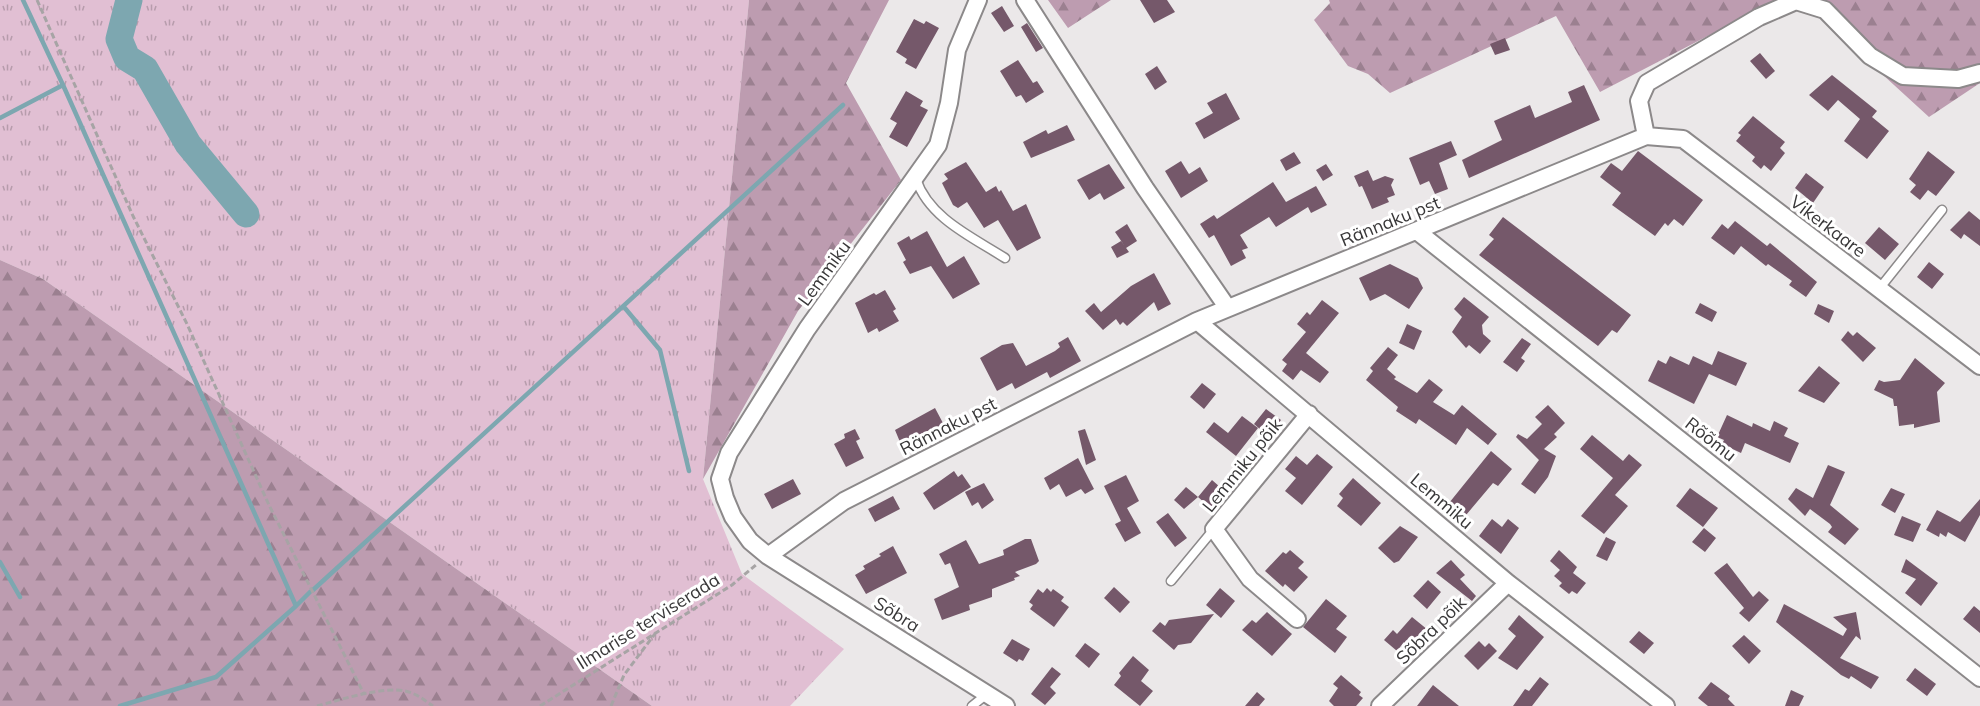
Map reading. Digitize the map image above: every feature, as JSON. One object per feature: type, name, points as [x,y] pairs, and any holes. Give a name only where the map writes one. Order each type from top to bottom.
[{"type":"street","name":"Lemmiku","points":[[768,556],[750,541],[733,517],[724,498],[720,479],[729,453],[807,329],[916,179],[938,144],[949,103],[957,50],[978,0]]},
{"type":"street","points":[[1025,0],[1145,188],[1227,307]]},
{"type":"street","points":[[1646,136],[1639,101],[1647,83],[1759,17],[1796,1],[1825,10],[1870,56],[1903,76],[1958,79],[1980,73]]},
{"type":"street","name":"Rännaku pst","points":[[768,556],[844,501],[1197,321],[1418,232],[1646,136]]},
{"type":"street","name":"Vikerkaare","points":[[1646,136],[1683,139],[1980,364]]},
{"type":"street","name":"Rõõmu","points":[[1418,232],[1980,678]]},
{"type":"street","name":"Lemmiku","points":[[1197,321],[1508,583],[1666,706]]},
{"type":"street","name":"Lemmiku põik","points":[[1297,619],[1250,579],[1214,529],[1309,414]]},
{"type":"street","name":"Sõbra","points":[[768,556],[1006,706]]},
{"type":"street","name":"Sõbra põik","points":[[1383,705],[1508,583]]},
{"type":"lane","points":[[916,179],[919,189],[934,210],[1005,258]]},
{"type":"lane","points":[[1879,289],[1942,210]]},
{"type":"lane","points":[[1171,581],[1214,529]]},
{"type":"lane","points":[[972,706],[987,694]]},
{"type":"path","points":[[37,0],[133,216],[187,324],[269,505],[364,694]]},
{"type":"path","name":"Ilmarise terviserada","points":[[540,706],[658,629],[732,585],[768,556]]},
{"type":"path","points":[[611,706],[624,675],[658,629]]},
{"type":"path","points":[[317,706],[364,694],[403,690],[420,696],[434,706]]},
{"type":"green space","points":[[0,0],[749,0],[703,479],[742,574],[844,649],[790,706],[652,706],[43,279],[0,260]]},
{"type":"green space","points":[[749,0],[889,0],[846,83],[901,180],[798,311],[703,479]]},
{"type":"green space","points":[[1048,0],[1111,0],[1068,28]]},
{"type":"green space","points":[[1329,0],[1777,0],[1600,92],[1556,16],[1390,93],[1368,74],[1348,66],[1314,20],[1330,3]]},
{"type":"green space","points":[[1801,0],[1980,0],[1980,83],[1929,117]]},
{"type":"green space","points":[[0,260],[43,279],[652,706],[0,706]]},
{"type":"building","points":[[1140,0],[1167,0],[1175,12],[1154,23]]},
{"type":"building","points":[[1002,6],[1014,26],[1004,32],[991,13]]},
{"type":"building","points":[[914,19],[924,24],[926,21],[939,28],[916,69],[905,63],[907,59],[896,52]]},
{"type":"building","points":[[1027,23],[1043,48],[1036,52],[1021,27]]},
{"type":"building","points":[[1505,38],[1510,50],[1495,55],[1490,44]]},
{"type":"building","points":[[1760,53],[1775,71],[1766,79],[1750,61]]},
{"type":"building","points":[[1018,60],[1033,83],[1037,81],[1044,92],[1026,103],[1021,95],[1016,97],[1000,71]]},
{"type":"building","points":[[1157,66],[1167,82],[1155,90],[1145,74]]},
{"type":"building","points":[[1832,75],[1877,111],[1872,117],[1889,131],[1867,159],[1844,141],[1860,119],[1838,100],[1828,111],[1809,95]]},
{"type":"building","points":[[1584,85],[1600,120],[1469,178],[1462,160],[1502,140],[1494,121],[1530,105],[1535,118],[1572,102],[1568,92]]},
{"type":"building","points":[[906,91],[923,101],[920,106],[928,110],[907,147],[889,137],[897,123],[890,119]]},
{"type":"building","points":[[1226,93],[1240,119],[1204,139],[1195,123],[1213,113],[1207,103]]},
{"type":"building","points":[[1753,116],[1785,142],[1780,148],[1785,153],[1771,171],[1764,165],[1761,169],[1752,161],[1755,157],[1736,141],[1741,135],[1738,133]]},
{"type":"building","points":[[1067,125],[1075,140],[1031,158],[1023,142],[1046,130],[1048,134]]},
{"type":"building","points":[[1451,141],[1457,155],[1439,163],[1448,189],[1435,194],[1429,181],[1420,185],[1409,158]]},
{"type":"building","points":[[1638,151],[1703,200],[1683,226],[1674,219],[1668,226],[1665,223],[1655,236],[1612,205],[1621,193],[1600,177],[1611,163],[1622,171]]},
{"type":"building","points":[[1928,151],[1955,172],[1936,196],[1928,190],[1920,200],[1910,192],[1916,185],[1909,179]]},
{"type":"building","points":[[1294,152],[1301,163],[1286,171],[1280,160]]},
{"type":"building","points":[[1181,161],[1189,174],[1200,167],[1208,181],[1181,198],[1165,171]]},
{"type":"building","points":[[966,162],[986,192],[996,186],[999,192],[1001,190],[1013,211],[1026,204],[1041,238],[1017,251],[998,220],[984,228],[967,202],[958,208],[953,205],[942,183],[948,179],[944,174]]},
{"type":"building","points":[[1109,164],[1125,188],[1104,200],[1100,193],[1089,200],[1077,180]]},
{"type":"building","points":[[1326,164],[1333,175],[1323,181],[1316,170]]},
{"type":"building","points":[[1368,170],[1373,181],[1385,176],[1394,179],[1391,185],[1395,195],[1387,198],[1389,202],[1372,209],[1362,186],[1359,187],[1354,176]]},
{"type":"building","points":[[1806,173],[1824,187],[1813,203],[1795,188]]},
{"type":"building","points":[[1273,182],[1286,202],[1316,186],[1327,205],[1311,213],[1308,207],[1276,227],[1269,217],[1240,235],[1248,248],[1242,250],[1246,258],[1231,266],[1214,235],[1209,238],[1200,224],[1214,215],[1217,219]]},
{"type":"building","points":[[1969,211],[1980,220],[1980,246],[1964,234],[1961,239],[1950,230]]},
{"type":"building","points":[[1503,217],[1631,315],[1617,333],[1612,330],[1598,346],[1479,255],[1494,239],[1489,235]]},
{"type":"building","points":[[1735,221],[1767,246],[1770,243],[1817,282],[1806,297],[1789,285],[1792,281],[1768,264],[1766,266],[1741,246],[1734,255],[1711,238],[1722,224],[1728,229]]},
{"type":"building","points":[[1127,224],[1137,241],[1126,248],[1115,232]]},
{"type":"building","points":[[1879,227],[1899,244],[1885,260],[1865,243]]},
{"type":"building","points":[[927,231],[947,267],[964,256],[980,284],[953,299],[931,266],[910,274],[903,262],[906,260],[897,243],[909,236],[911,240]]},
{"type":"building","points":[[1121,241],[1129,252],[1117,258],[1111,247]]},
{"type":"building","points":[[1929,262],[1944,274],[1932,289],[1917,277]]},
{"type":"building","points":[[1390,264],[1418,278],[1423,288],[1409,309],[1385,294],[1370,301],[1359,278]]},
{"type":"building","points":[[1154,273],[1171,304],[1158,311],[1154,302],[1127,326],[1123,322],[1120,325],[1116,319],[1103,330],[1085,311],[1094,303],[1101,312],[1131,286]]},
{"type":"building","points":[[885,290],[896,309],[893,311],[899,321],[879,332],[877,328],[868,333],[855,303]]},
{"type":"building","points":[[1464,297],[1489,317],[1482,325],[1483,334],[1491,341],[1480,354],[1469,345],[1466,348],[1452,332],[1462,317],[1454,309]]},
{"type":"building","points":[[1322,300],[1339,313],[1306,353],[1329,372],[1320,383],[1301,370],[1293,380],[1282,371],[1287,364],[1282,360],[1306,332],[1297,324],[1307,312],[1310,315]]},
{"type":"building","points":[[1700,303],[1717,312],[1712,322],[1695,313]]},
{"type":"building","points":[[1818,304],[1834,311],[1829,323],[1814,314]]},
{"type":"building","points":[[1407,324],[1422,331],[1414,350],[1399,343]]},
{"type":"building","points":[[1848,331],[1853,336],[1857,332],[1876,348],[1863,362],[1841,340]]},
{"type":"building","points":[[1068,337],[1081,361],[1050,378],[1047,372],[1015,389],[1012,383],[997,391],[980,358],[1002,345],[1013,343],[1026,366],[1055,351],[1060,347],[1058,343]]},
{"type":"building","points":[[1522,338],[1531,344],[1521,358],[1525,361],[1517,372],[1503,362]]},
{"type":"building","points":[[1388,347],[1398,355],[1387,369],[1396,377],[1394,379],[1417,393],[1429,379],[1443,390],[1433,402],[1454,415],[1462,405],[1497,434],[1488,445],[1467,428],[1456,445],[1419,419],[1416,424],[1396,411],[1398,407],[1366,380],[1373,371],[1370,368]]},
{"type":"building","points":[[1718,351],[1747,363],[1736,386],[1709,374],[1694,404],[1648,381],[1658,360],[1666,364],[1670,356],[1689,365],[1693,356],[1712,365]]},
{"type":"building","points":[[1915,358],[1945,383],[1937,392],[1940,422],[1914,428],[1914,424],[1899,426],[1897,406],[1894,406],[1893,399],[1874,390],[1879,380],[1884,382],[1900,380]]},
{"type":"building","points":[[1819,366],[1840,383],[1824,403],[1798,391]]},
{"type":"building","points":[[1202,383],[1216,394],[1204,409],[1190,397]]},
{"type":"building","points":[[1548,405],[1565,423],[1554,434],[1557,437],[1544,449],[1556,456],[1548,477],[1535,494],[1521,484],[1539,460],[1516,437],[1518,434],[1527,439],[1542,424],[1535,417]]},
{"type":"building","points":[[935,408],[944,425],[900,442],[895,430]]},
{"type":"building","points":[[1266,409],[1281,420],[1268,436],[1254,424]]},
{"type":"building","points":[[1727,415],[1752,427],[1753,423],[1770,431],[1774,421],[1788,428],[1784,436],[1799,443],[1790,463],[1745,443],[1741,453],[1722,444],[1724,440],[1717,437]]},
{"type":"building","points":[[1242,416],[1258,428],[1236,456],[1206,432],[1214,422],[1228,433]]},
{"type":"building","points":[[855,429],[860,439],[856,441],[864,458],[846,467],[834,444],[845,438],[844,434]]},
{"type":"building","points":[[1085,429],[1096,460],[1086,465],[1078,431]]},
{"type":"building","points":[[1592,435],[1623,461],[1629,454],[1642,465],[1615,495],[1628,506],[1604,534],[1581,516],[1613,478],[1580,449]]},
{"type":"building","points":[[1491,451],[1512,469],[1498,486],[1493,483],[1461,521],[1445,508]]},
{"type":"building","points":[[1317,454],[1333,467],[1302,505],[1285,491],[1296,478],[1285,469],[1296,456],[1307,465]]},
{"type":"building","points":[[1078,458],[1094,489],[1085,494],[1081,489],[1066,497],[1059,484],[1050,490],[1044,478]]},
{"type":"building","points":[[1828,465],[1845,472],[1830,505],[1859,529],[1845,545],[1828,532],[1832,527],[1830,524],[1810,509],[1805,516],[1788,499],[1796,488],[1813,498]]},
{"type":"building","points":[[954,471],[958,477],[962,474],[971,487],[934,510],[923,493]]},
{"type":"building","points":[[1126,475],[1139,501],[1127,508],[1141,533],[1125,542],[1115,524],[1121,521],[1104,486]]},
{"type":"building","points":[[1353,478],[1381,503],[1361,526],[1337,506],[1343,498],[1339,494]]},
{"type":"building","points":[[793,479],[801,494],[772,509],[764,494]]},
{"type":"building","points":[[1212,480],[1228,494],[1213,510],[1198,497]]},
{"type":"building","points":[[984,483],[994,500],[982,509],[978,502],[972,506],[965,492]]},
{"type":"building","points":[[1186,487],[1198,497],[1184,509],[1174,500]]},
{"type":"building","points":[[1690,488],[1718,508],[1703,527],[1676,506]]},
{"type":"building","points":[[1891,488],[1905,494],[1895,513],[1881,505]]},
{"type":"building","points":[[893,496],[900,509],[875,522],[868,509]]},
{"type":"building","points":[[1980,499],[1980,515],[1965,542],[1948,532],[1946,537],[1940,533],[1939,537],[1926,530],[1937,510],[1960,522]]},
{"type":"building","points":[[1168,513],[1187,538],[1175,547],[1156,522]]},
{"type":"building","points":[[1902,516],[1921,524],[1913,542],[1894,535]]},
{"type":"building","points":[[1492,519],[1502,527],[1508,519],[1519,528],[1501,554],[1479,536]]},
{"type":"building","points":[[1400,526],[1418,537],[1399,561],[1394,563],[1378,548]]},
{"type":"building","points":[[1704,528],[1716,538],[1705,552],[1692,542]]},
{"type":"building","points":[[1606,537],[1616,542],[1607,561],[1596,556]]},
{"type":"building","points":[[1025,539],[1031,539],[1039,561],[1036,564],[1015,572],[1020,576],[1014,578],[1015,580],[992,589],[992,597],[969,605],[970,610],[942,620],[934,599],[959,587],[950,563],[945,565],[939,554],[966,540],[979,564],[1004,555],[1003,550]]},
{"type":"building","points":[[893,546],[907,573],[866,594],[855,575],[865,569],[863,566]]},
{"type":"building","points":[[1290,550],[1304,562],[1298,568],[1308,577],[1294,592],[1285,584],[1283,587],[1265,571],[1283,552],[1286,554]]},
{"type":"building","points":[[1559,550],[1577,567],[1573,573],[1586,583],[1577,594],[1572,591],[1569,594],[1559,586],[1562,583],[1554,576],[1560,570],[1550,561]]},
{"type":"building","points":[[1906,559],[1938,583],[1921,606],[1905,593],[1916,579],[1901,572]]},
{"type":"building","points":[[1451,560],[1465,575],[1460,579],[1476,596],[1472,601],[1436,573]]},
{"type":"building","points":[[1727,563],[1753,597],[1759,591],[1769,600],[1749,622],[1739,613],[1744,608],[1714,573]]},
{"type":"building","points":[[1428,580],[1441,592],[1427,609],[1413,596]]},
{"type":"building","points":[[1114,587],[1130,602],[1120,613],[1104,598]]},
{"type":"building","points":[[1047,588],[1051,592],[1053,589],[1064,597],[1061,601],[1069,607],[1054,627],[1030,609],[1033,605],[1029,602],[1038,589],[1043,593]]},
{"type":"building","points":[[1220,588],[1235,601],[1221,618],[1206,605]]},
{"type":"building","points":[[1326,599],[1347,616],[1336,629],[1347,637],[1335,653],[1303,627]]},
{"type":"building","points":[[1784,604],[1843,636],[1847,629],[1833,617],[1856,612],[1861,640],[1856,636],[1840,658],[1879,677],[1871,689],[1851,676],[1849,679],[1841,675],[1776,622]]},
{"type":"building","points":[[1974,606],[1980,611],[1980,633],[1963,619]]},
{"type":"building","points":[[1267,612],[1292,634],[1272,656],[1242,630],[1252,620],[1256,623]]},
{"type":"building","points":[[1214,614],[1191,643],[1178,645],[1174,650],[1152,631],[1160,622],[1165,626],[1169,620]]},
{"type":"building","points":[[1519,615],[1544,637],[1517,670],[1498,658],[1516,636],[1508,629]]},
{"type":"building","points":[[1412,617],[1428,630],[1412,649],[1404,642],[1397,651],[1384,640],[1393,630],[1397,634]]},
{"type":"building","points":[[1639,631],[1654,643],[1644,654],[1629,642]]},
{"type":"building","points":[[1744,635],[1761,651],[1749,664],[1732,646]]},
{"type":"building","points":[[1012,639],[1030,649],[1023,661],[1019,659],[1017,662],[1003,653]]},
{"type":"building","points":[[1479,641],[1485,647],[1489,643],[1497,651],[1478,670],[1464,656]]},
{"type":"building","points":[[1085,643],[1100,654],[1089,668],[1075,656]]},
{"type":"building","points":[[1133,656],[1149,670],[1141,681],[1153,691],[1140,706],[1114,685],[1121,676],[1119,673]]},
{"type":"building","points":[[1052,667],[1061,674],[1050,687],[1056,693],[1045,705],[1031,694]]},
{"type":"building","points":[[1915,668],[1936,684],[1927,696],[1906,680]]},
{"type":"building","points":[[1341,675],[1361,692],[1359,695],[1363,698],[1356,706],[1334,706],[1329,701],[1338,688],[1333,684]]},
{"type":"building","points":[[1540,677],[1549,684],[1532,706],[1513,706],[1525,689],[1529,691]]},
{"type":"building","points":[[1711,682],[1730,696],[1728,699],[1735,706],[1708,706],[1698,698]]},
{"type":"building","points":[[1433,685],[1459,706],[1417,706]]},
{"type":"building","points":[[1791,690],[1804,696],[1799,706],[1785,706]]},
{"type":"building","points":[[1257,692],[1265,699],[1259,706],[1245,706]]},
{"type":"waterway","points":[[0,118],[63,85],[23,0]]},
{"type":"waterway","points":[[129,0],[119,39],[127,58],[145,69],[188,144],[246,214]]},
{"type":"waterway","points":[[63,85],[296,606],[216,677],[120,706]]},
{"type":"waterway","points":[[313,590],[843,105]]},
{"type":"waterway","points":[[624,307],[660,350],[689,471]]},
{"type":"waterway","points":[[0,562],[20,597]]},
{"type":"waterway","points":[[296,606],[310,592]]}]
